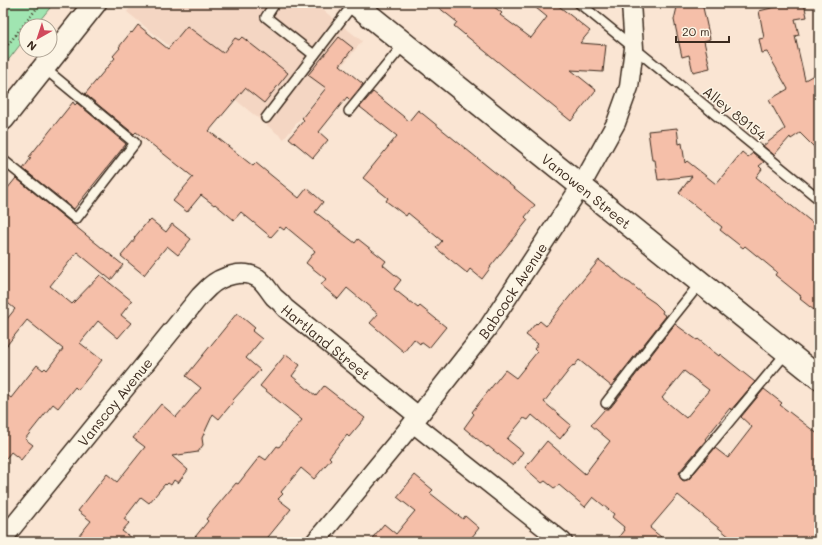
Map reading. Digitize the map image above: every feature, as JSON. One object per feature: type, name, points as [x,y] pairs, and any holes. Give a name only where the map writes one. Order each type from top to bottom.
[{"type":"main road","points":[[3,119],[95,3]]},
{"type":"main road","name":"Vanowen Street","points":[[354,3],[819,378]]},
{"type":"street","name":"Babcock Avenue","points":[[316,542],[486,329],[581,186],[616,123],[629,87],[634,48],[631,3]]},
{"type":"street","name":"Hartland Street","points":[[233,275],[246,274],[258,278],[285,308],[415,419],[563,542]]},
{"type":"street","name":"Vanscoy Avenue","points":[[3,539],[200,296],[210,286],[233,275]]},
{"type":"lane","points":[[275,3],[266,17],[314,55]]},
{"type":"lane","points":[[266,118],[354,3]]},
{"type":"lane","name":"Alley 89154","points":[[579,3],[819,199]]},
{"type":"lane","points":[[349,111],[404,44]]},
{"type":"lane","points":[[3,160],[76,219],[135,143],[43,68]]},
{"type":"lane","points":[[606,403],[701,282]]},
{"type":"lane","points":[[685,476],[787,352]]},
{"type":"path","points":[[3,51],[42,3]]},
{"type":"shaded area","points":[[134,3],[314,3],[362,41],[284,139],[127,12]]},
{"type":"green space","points":[[3,3],[54,3],[42,18],[18,18],[18,47],[3,67]]},
{"type":"building","points":[[433,3],[489,3],[502,13],[500,15],[531,38],[547,17],[530,3],[555,3],[590,31],[580,43],[606,45],[603,72],[571,70],[596,90],[571,121],[454,26],[457,22]]},
{"type":"building","points":[[678,3],[702,3],[710,39],[704,41],[710,68],[693,72],[689,55],[682,57],[674,20]]},
{"type":"building","points":[[792,3],[804,3],[807,17],[795,19],[799,35],[795,36],[805,80],[819,72],[819,152],[800,133],[791,139],[790,137],[774,155],[763,146],[785,129],[769,100],[788,89],[767,52],[762,53],[759,39],[764,38],[759,11]]},
{"type":"building","points":[[138,25],[168,49],[187,26],[223,53],[235,38],[239,40],[242,37],[288,73],[264,103],[245,88],[209,131],[253,166],[256,163],[299,198],[307,188],[323,202],[315,212],[355,243],[358,239],[386,261],[383,265],[401,280],[394,289],[418,308],[420,306],[446,327],[429,348],[421,342],[420,344],[414,339],[404,352],[370,323],[378,314],[347,288],[338,299],[321,285],[326,279],[306,263],[315,251],[286,227],[284,230],[280,227],[271,237],[241,212],[234,220],[215,204],[214,205],[201,195],[187,212],[173,201],[193,177],[136,132],[134,134],[85,94],[115,58],[113,56],[120,48],[119,47]]},
{"type":"building","points":[[339,37],[353,48],[340,65],[363,84],[350,100],[347,97],[319,132],[328,140],[313,158],[289,138],[304,120],[302,118],[326,88],[308,75]]},
{"type":"building","points":[[373,92],[409,121],[418,110],[535,205],[525,217],[528,220],[482,279],[470,269],[467,273],[436,248],[442,241],[408,213],[406,216],[386,201],[388,198],[363,178],[397,136],[360,107]]},
{"type":"building","points":[[73,102],[75,105],[77,103],[126,144],[74,209],[23,169],[31,158],[29,157]]},
{"type":"building","points":[[677,128],[679,144],[682,143],[685,163],[687,161],[716,184],[742,152],[748,157],[753,153],[764,162],[759,166],[762,169],[756,177],[819,228],[819,314],[800,299],[801,296],[775,275],[777,272],[745,246],[743,248],[720,230],[722,227],[679,193],[692,176],[658,180],[655,160],[652,160],[648,131]]},
{"type":"building","points":[[16,178],[123,265],[111,280],[77,252],[50,286],[72,304],[100,275],[132,301],[121,315],[131,323],[118,338],[98,321],[80,343],[102,360],[78,390],[75,387],[58,408],[53,404],[48,410],[25,439],[33,445],[21,460],[11,452],[3,462],[3,392],[11,398],[37,365],[43,370],[45,368],[47,370],[63,349],[27,320],[3,350],[3,324],[15,309],[3,299],[3,194]]},
{"type":"building","points":[[151,220],[166,232],[172,224],[191,239],[178,255],[167,246],[144,275],[121,256],[148,221],[149,222]]},
{"type":"building","points":[[599,260],[609,266],[643,295],[655,303],[666,316],[611,386],[579,360],[574,366],[573,365],[544,402],[571,425],[560,439],[532,415],[528,420],[524,418],[507,439],[523,452],[513,466],[464,428],[474,414],[472,412],[505,370],[516,378],[537,352],[534,349],[538,344],[526,335],[536,323],[537,324],[540,321],[546,326]]},
{"type":"building","points":[[237,313],[255,328],[252,331],[262,339],[246,358],[260,370],[233,400],[234,401],[219,419],[213,414],[202,438],[203,445],[198,452],[172,456],[188,470],[178,483],[174,480],[171,485],[168,483],[166,485],[165,484],[149,503],[141,497],[124,519],[129,523],[122,531],[136,542],[74,542],[91,521],[78,511],[107,474],[117,482],[145,447],[133,438],[161,404],[176,417],[201,388],[186,376]]},
{"type":"building","points":[[675,324],[697,340],[698,339],[719,356],[720,354],[755,382],[731,410],[730,408],[705,439],[706,440],[680,471],[680,477],[684,481],[689,479],[715,448],[728,458],[752,427],[741,417],[764,389],[782,403],[780,405],[819,435],[819,542],[736,542],[678,495],[650,528],[667,542],[615,542],[624,530],[624,527],[612,517],[614,514],[593,497],[585,507],[559,485],[554,488],[545,481],[542,483],[525,468],[547,441],[585,474],[610,441],[591,425],[605,409],[611,407]],"holes":[[[684,371],[709,390],[686,418],[662,398]]]},
{"type":"building","points":[[286,354],[300,365],[292,376],[316,396],[324,386],[365,418],[349,437],[347,435],[329,457],[331,459],[314,479],[301,468],[281,492],[283,494],[278,499],[291,509],[264,542],[191,542],[208,521],[206,519],[236,483],[238,484],[260,456],[266,460],[302,420],[260,386]]},
{"type":"building","points":[[415,475],[433,490],[430,493],[463,519],[465,516],[479,528],[468,542],[369,542],[384,524],[396,534],[415,511],[397,497]]}]
